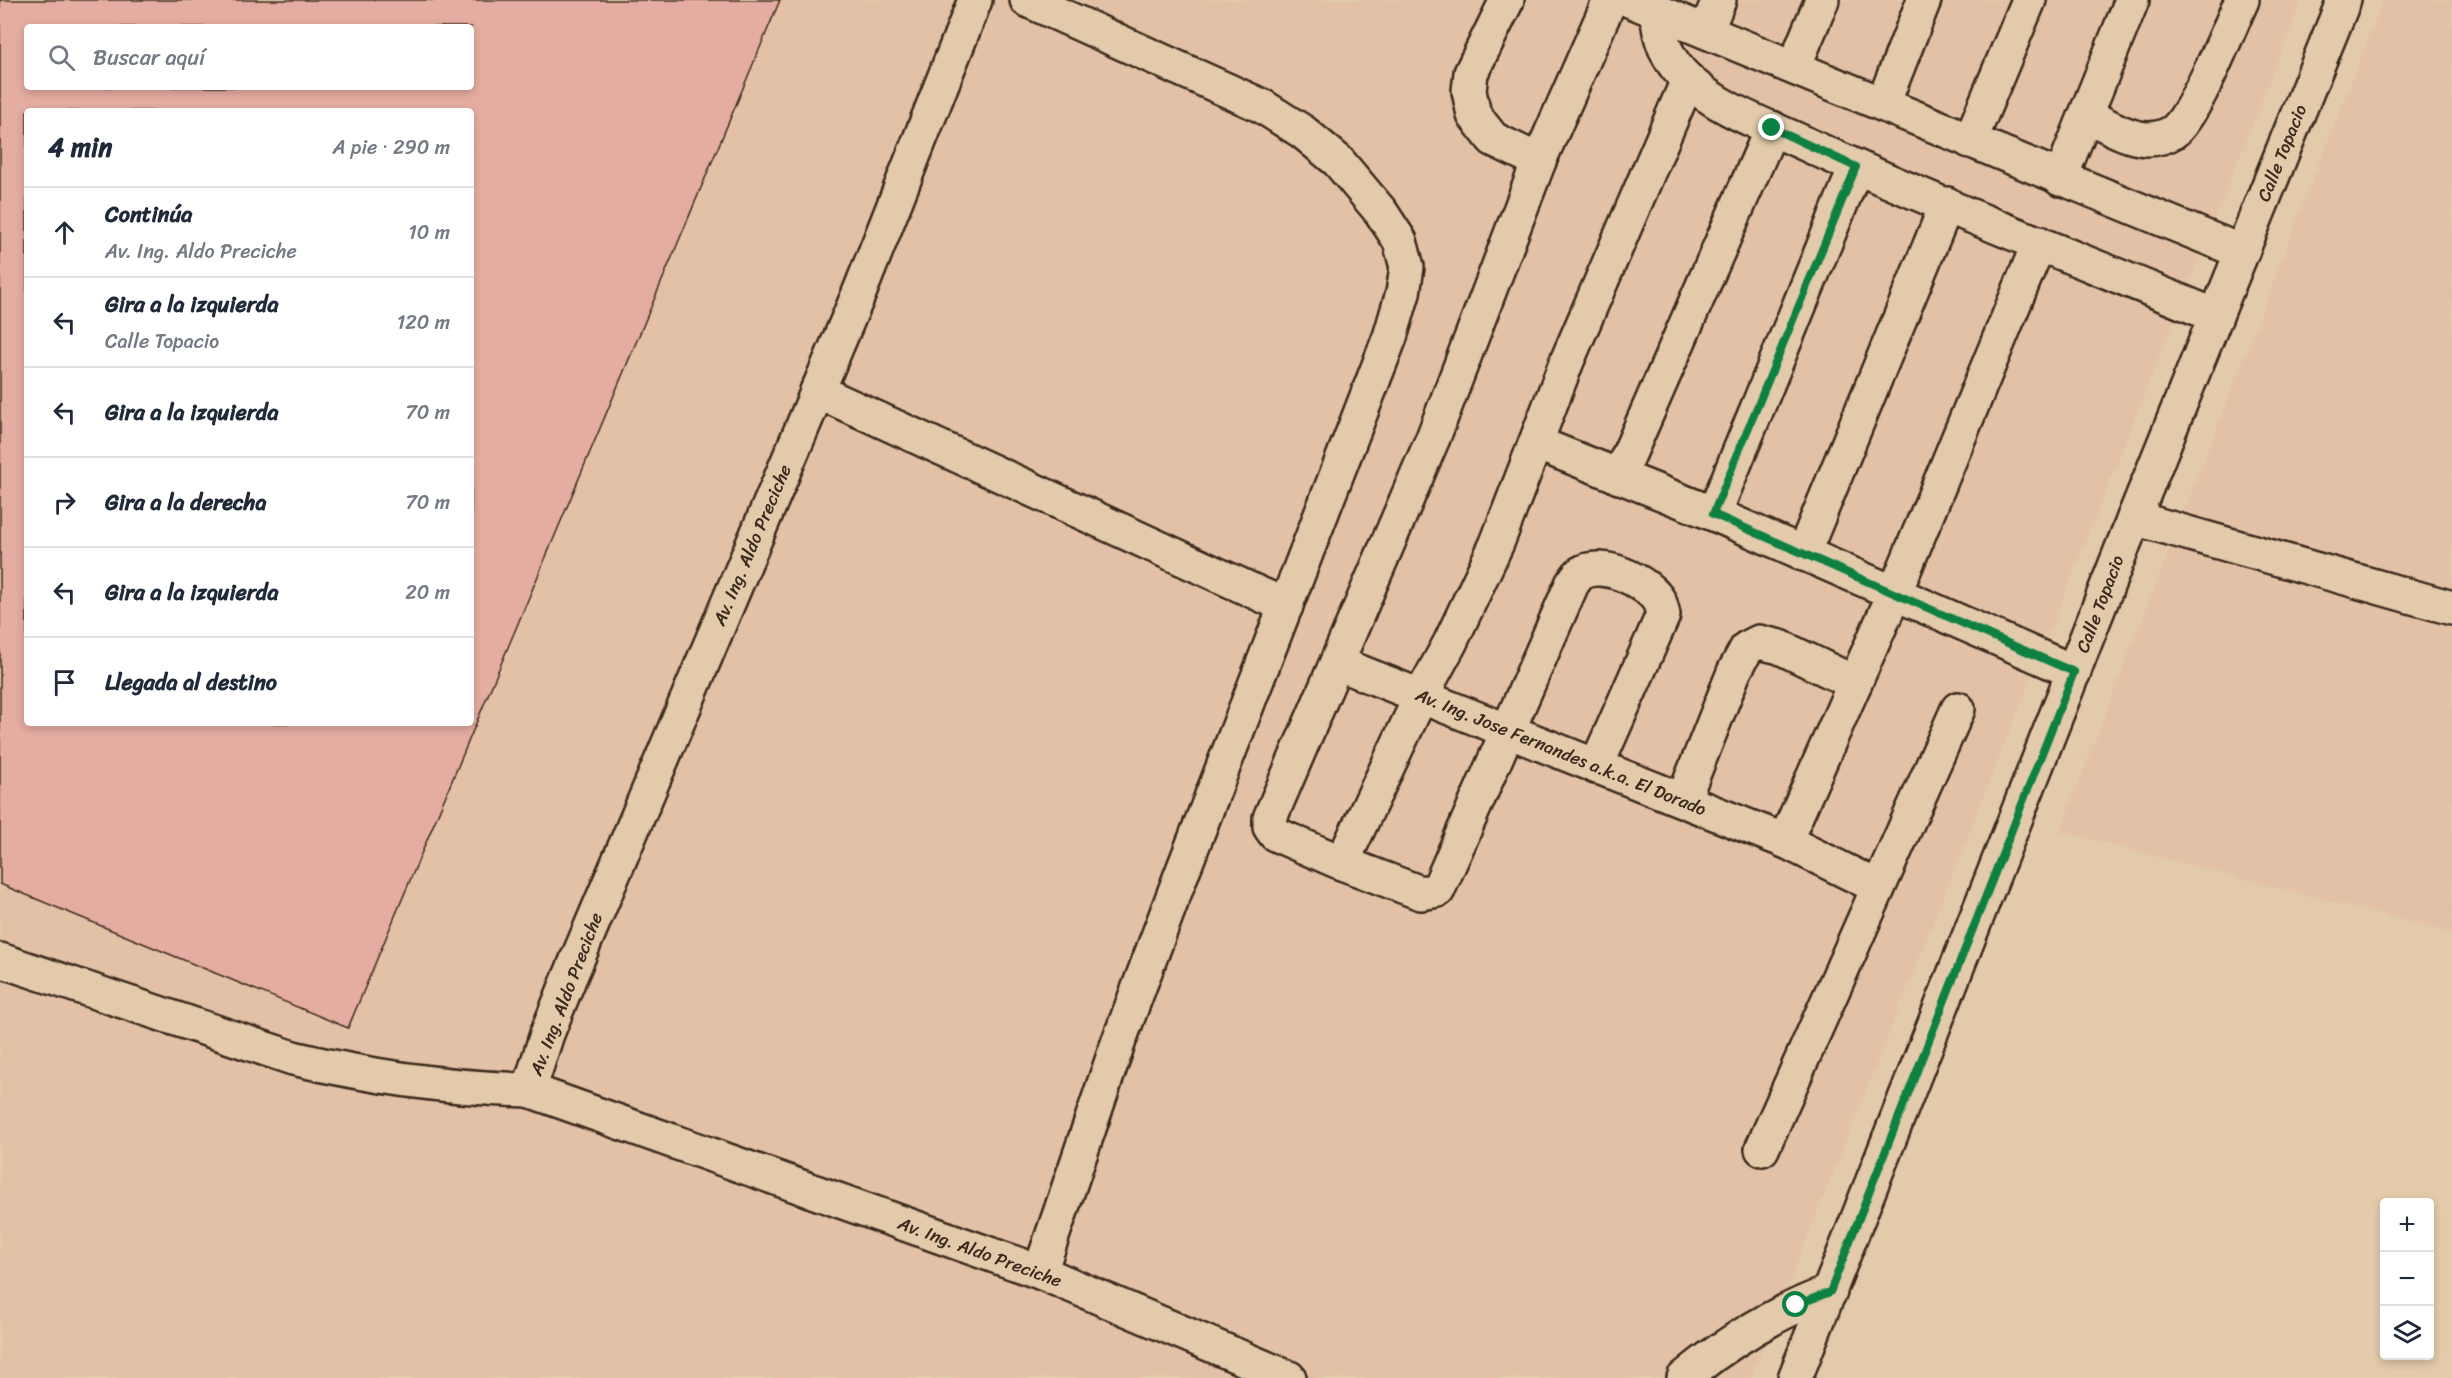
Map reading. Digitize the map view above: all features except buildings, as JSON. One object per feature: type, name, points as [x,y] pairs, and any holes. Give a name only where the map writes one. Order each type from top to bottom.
[{"type":"street","name":"Av. Ing. Aldo Preciche","points":[[529,1090],[547,1034],[569,979],[860,291],[975,0]]},
{"type":"street","points":[[1027,0],[1262,106],[1302,132],[1345,168],[1381,212],[1400,241],[1407,267],[1403,292],[1390,337],[1117,1046],[1040,1272]]},
{"type":"street","points":[[1507,0],[1471,73],[1469,91],[1474,115],[1492,139],[1539,161]]},
{"type":"street","points":[[1596,767],[1663,615],[1659,602],[1651,592],[1621,574],[1606,570],[1590,570],[1579,574],[1572,584],[1438,890],[1421,893],[1275,834],[1270,827],[1270,818],[1433,438],[1539,161],[1610,0]]},
{"type":"street","points":[[1706,31],[1719,0]]},
{"type":"street","points":[[1794,67],[1822,0]]},
{"type":"street","points":[[1883,104],[1924,0]]},
{"type":"street","points":[[1970,141],[2028,0]]},
{"type":"street","points":[[2060,179],[2132,0]]},
{"type":"street","points":[[2086,115],[2127,135],[2145,139],[2159,138],[2174,131],[2186,116],[2204,83],[2242,0]]},
{"type":"street","name":"Calle Topacio","points":[[1795,1378],[2134,518],[2344,0]]},
{"type":"street","points":[[1643,6],[2242,252]]},
{"type":"street","points":[[1643,6],[1658,30],[1671,62],[1688,80],[1712,99],[1856,167],[2216,316]]},
{"type":"street","points":[[1342,863],[1497,543],[1567,361],[1688,80]]},
{"type":"street","points":[[1619,477],[1772,128]]},
{"type":"street","points":[[1713,514],[1856,167]]},
{"type":"street","points":[[1803,554],[1947,204]]},
{"type":"street","points":[[1785,841],[1895,592],[2039,243]]},
{"type":"street","points":[[817,391],[1286,606]]},
{"type":"street","points":[[1536,443],[1713,514],[2074,672]]},
{"type":"street","points":[[2134,518],[2452,608]]},
{"type":"street","points":[[1683,800],[1734,672],[1747,648],[1759,642],[1780,647],[1855,683]]},
{"type":"street","name":"Av. Ing. Jose Fernandes a.k.a. El Dorado","points":[[1337,663],[1785,841],[1878,887]]},
{"type":"street","points":[[1762,1149],[1958,709]]},
{"type":"street","name":"Av. Ing. Aldo Preciche","points":[[0,960],[342,1070],[483,1089],[529,1090],[1040,1272],[1290,1378]]},
{"type":"street","points":[[1684,1378],[1756,1328],[1796,1305],[1830,1292]]},
{"type":"shaded area","points":[[0,0],[2302,0],[1751,1378],[0,1378]]},
{"type":"shaded area","points":[[2383,0],[2452,0],[2452,933],[2060,831]]},
{"type":"route","points":[[1772,128],[1856,167],[1713,514],[2074,672],[1830,1292],[1796,1305]]}]
